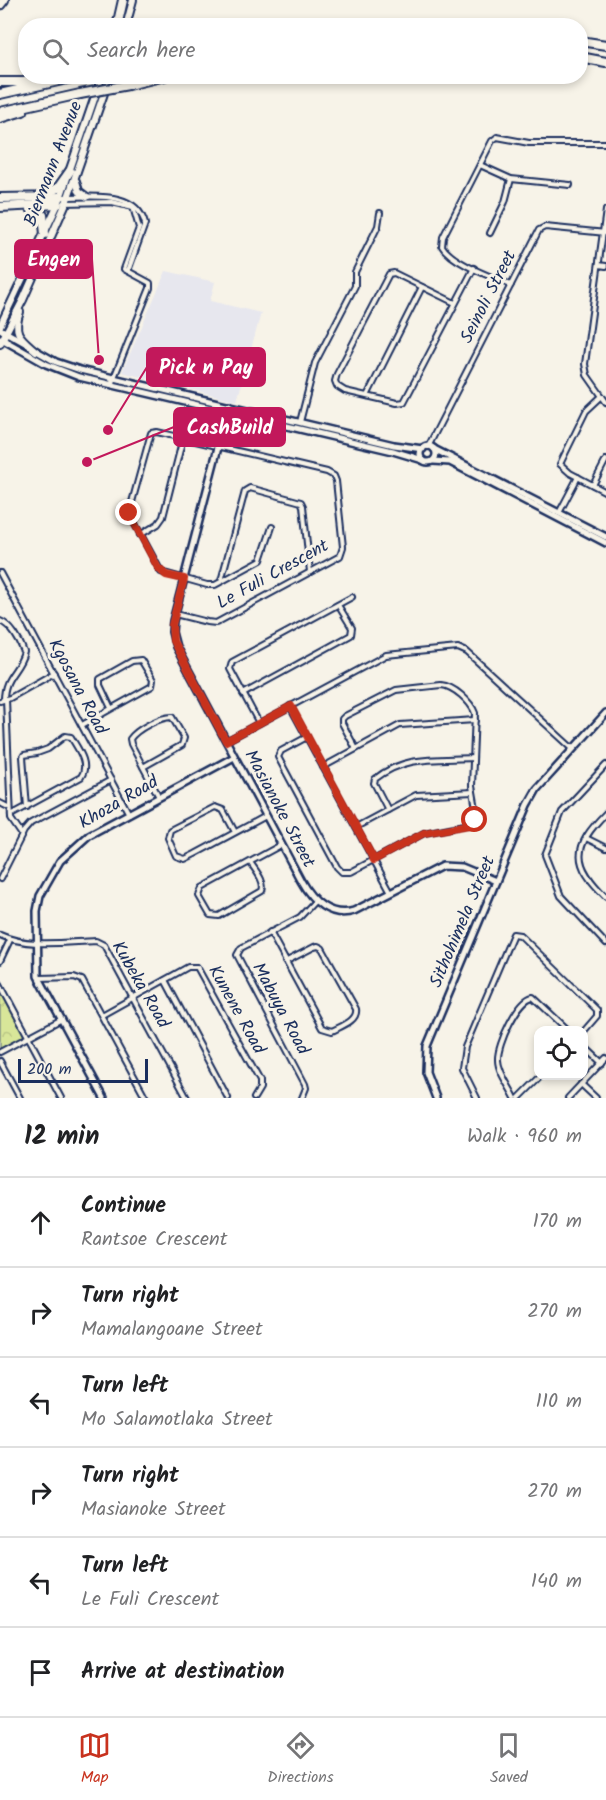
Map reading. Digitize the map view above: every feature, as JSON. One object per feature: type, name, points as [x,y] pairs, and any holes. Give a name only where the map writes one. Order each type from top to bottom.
[{"type":"highway","points":[[0,5],[4,0]]},
{"type":"highway","points":[[121,18],[124,0]]},
{"type":"highway","points":[[588,42],[606,45]]},
{"type":"highway","points":[[588,59],[606,62]]},
{"type":"highway","points":[[0,82],[18,82]]},
{"type":"highway","points":[[0,94],[45,84]]},
{"type":"highway","points":[[0,118],[80,94],[132,84]]},
{"type":"highway","points":[[0,112],[70,97]]},
{"type":"highway","points":[[35,196],[58,188],[73,174]]},
{"type":"highway","points":[[0,198],[35,196],[63,200]]},
{"type":"highway","points":[[0,207],[63,200]]},
{"type":"highway","points":[[19,206],[40,211],[45,220],[45,234]]},
{"type":"main road","points":[[123,18],[133,0]]},
{"type":"main road","name":"Biermann Avenue","points":[[73,174],[100,84]]},
{"type":"main road","name":"Biermann Avenue","points":[[2,329],[23,300],[107,84]]},
{"type":"main road","points":[[73,174],[77,187],[87,197]]},
{"type":"main road","name":"Biermann Avenue","points":[[2,329],[63,200]]},
{"type":"main road","points":[[23,300],[16,324],[17,332],[36,351]]},
{"type":"main road","points":[[1,340],[2,329]]},
{"type":"street","points":[[510,285],[447,252],[441,241],[492,141],[497,137],[529,143],[606,143]]},
{"type":"street","points":[[480,165],[511,178],[570,185]]},
{"type":"street","points":[[490,233],[505,202],[511,178]]},
{"type":"street","points":[[63,200],[104,197],[130,202],[135,206],[145,226],[126,270]]},
{"type":"street","points":[[63,200],[111,202],[134,207],[139,228],[126,270]]},
{"type":"street","points":[[606,210],[605,232],[585,364],[587,375],[606,402]]},
{"type":"street","points":[[300,423],[311,373],[355,285],[355,272],[378,226],[380,213]]},
{"type":"street","name":"Seinoli Street","points":[[429,448],[534,238],[542,228],[605,232]]},
{"type":"street","points":[[599,265],[606,266]]},
{"type":"street","points":[[455,303],[390,273],[384,280],[337,374],[335,383],[342,390],[366,396],[397,403],[406,400],[474,268]]},
{"type":"street","points":[[111,385],[150,288],[148,281],[126,270]]},
{"type":"street","points":[[366,396],[422,287]]},
{"type":"street","points":[[2,329],[36,351],[72,368],[429,462],[450,462],[606,543]]},
{"type":"street","points":[[1,340],[55,368],[79,377],[300,423],[394,446],[429,448],[606,537]]},
{"type":"street","points":[[602,396],[586,411],[560,462],[563,469],[606,492]]},
{"type":"street","name":"Masianoke Street","points":[[228,408],[175,614],[172,629],[174,644],[281,845],[307,892],[315,901]]},
{"type":"street","name":"Le Fuli Crescent","points":[[175,614],[216,622],[337,557],[342,552],[338,499],[334,476],[327,472],[154,432],[149,437],[129,511],[131,518],[160,572],[211,586],[221,582]]},
{"type":"street","points":[[140,535],[158,524],[163,517],[183,438]]},
{"type":"street","points":[[423,460],[420,453],[429,448]]},
{"type":"street","points":[[429,448],[436,455],[433,461]]},
{"type":"street","points":[[593,485],[606,460]]},
{"type":"street","points":[[559,513],[578,477]]},
{"type":"street","points":[[221,582],[243,495],[250,488],[301,502],[310,572]]},
{"type":"street","points":[[221,582],[261,560],[272,527]]},
{"type":"street","name":"Kgosana Road","points":[[0,573],[129,814]]},
{"type":"street","points":[[259,723],[230,669],[232,662],[352,597]]},
{"type":"street","points":[[243,694],[351,635],[351,628],[338,605]]},
{"type":"street","points":[[0,621],[12,631],[24,652],[22,659],[7,681],[3,700],[11,815],[13,823],[22,835]]},
{"type":"street","points":[[226,741],[386,655],[458,648],[467,652],[573,749]]},
{"type":"street","points":[[82,725],[152,686],[153,680],[141,660],[132,661],[100,679],[100,685],[111,708]]},
{"type":"street","points":[[3,700],[54,674]]},
{"type":"street","points":[[307,737],[279,752],[278,757],[338,869],[347,873],[424,833],[472,824],[476,819],[473,792],[475,720],[473,708],[448,686],[399,689],[342,719],[342,726],[356,749]]},
{"type":"street","points":[[291,706],[391,892]]},
{"type":"street","name":"Sithohimela Street","points":[[436,1098],[426,1072],[428,1046],[535,792],[606,713]]},
{"type":"street","points":[[143,766],[183,743],[184,738],[172,717],[163,719],[132,737],[131,744],[159,797]]},
{"type":"street","points":[[323,767],[404,724],[475,720]]},
{"type":"street","points":[[11,815],[27,807],[84,774],[86,768],[83,759],[71,737],[65,736],[48,749],[24,755],[27,807]]},
{"type":"street","name":"Khoza Road","points":[[104,1098],[40,978],[37,969],[38,902],[56,867],[89,835],[234,757]]},
{"type":"street","points":[[388,810],[374,783],[380,775],[410,761],[473,758]]},
{"type":"street","points":[[606,765],[562,813],[545,854],[561,896],[606,944]]},
{"type":"street","points":[[0,879],[27,826],[111,780]]},
{"type":"street","points":[[356,827],[418,795],[473,792]]},
{"type":"street","points":[[0,803],[11,808]]},
{"type":"street","points":[[235,832],[223,810],[217,807],[175,827],[168,835],[176,856],[182,860],[266,816]]},
{"type":"street","points":[[606,813],[591,828],[581,850],[580,862],[588,879],[606,897]]},
{"type":"street","points":[[586,838],[606,848]]},
{"type":"street","points":[[250,862],[263,884],[262,891],[219,916],[210,915],[199,896],[200,890],[250,862],[281,845]]},
{"type":"street","points":[[315,901],[332,911],[346,913],[354,911],[435,868],[445,865],[462,867],[496,881]]},
{"type":"street","name":"Mabuya Road","points":[[302,1098],[306,1089],[305,1084],[238,958],[238,952],[241,948],[300,917],[315,901]]},
{"type":"street","points":[[270,932],[285,962],[322,1029],[332,1031],[355,1018],[356,1009],[322,948],[314,947],[285,962]]},
{"type":"street","points":[[477,1098],[462,1068],[465,1047],[511,937],[517,933],[597,1010],[597,1016],[588,1026]]},
{"type":"street","name":"Kubeka Road","points":[[0,935],[10,940],[102,943],[187,1098]]},
{"type":"street","points":[[0,962],[10,940]]},
{"type":"street","name":"Kunene Road","points":[[102,1015],[191,966],[198,969],[260,1081],[260,1088],[254,1098]]},
{"type":"street","points":[[40,978],[74,977],[80,979],[146,1098]]},
{"type":"street","points":[[165,980],[228,1098]]},
{"type":"street","points":[[0,984],[61,1098]]},
{"type":"street","points":[[537,1080],[517,1098],[498,1060],[501,1047],[519,1006],[526,999],[533,997],[564,1026]]},
{"type":"street","points":[[0,1052],[62,1019]]},
{"type":"street","points":[[588,1050],[602,1063]]},
{"type":"street","points":[[568,1098],[606,1058]]},
{"type":"street","points":[[0,1061],[20,1098]]},
{"type":"street","points":[[581,1084],[596,1098]]},
{"type":"shaded area","points":[[166,271],[215,282],[210,301],[261,313],[237,401],[122,372]]},
{"type":"green space","points":[[0,989],[24,1035],[23,1038],[0,1049]]},
{"type":"place","name":"Engen","points":[[99,360]]},
{"type":"place","name":"Pick n Pay","points":[[108,430]]},
{"type":"place","name":"CashBuild","points":[[87,462]]},
{"type":"route","points":[[129,513],[160,572],[184,579],[172,625],[173,641],[226,741],[291,706],[374,860],[424,833],[469,825],[475,820]]}]
